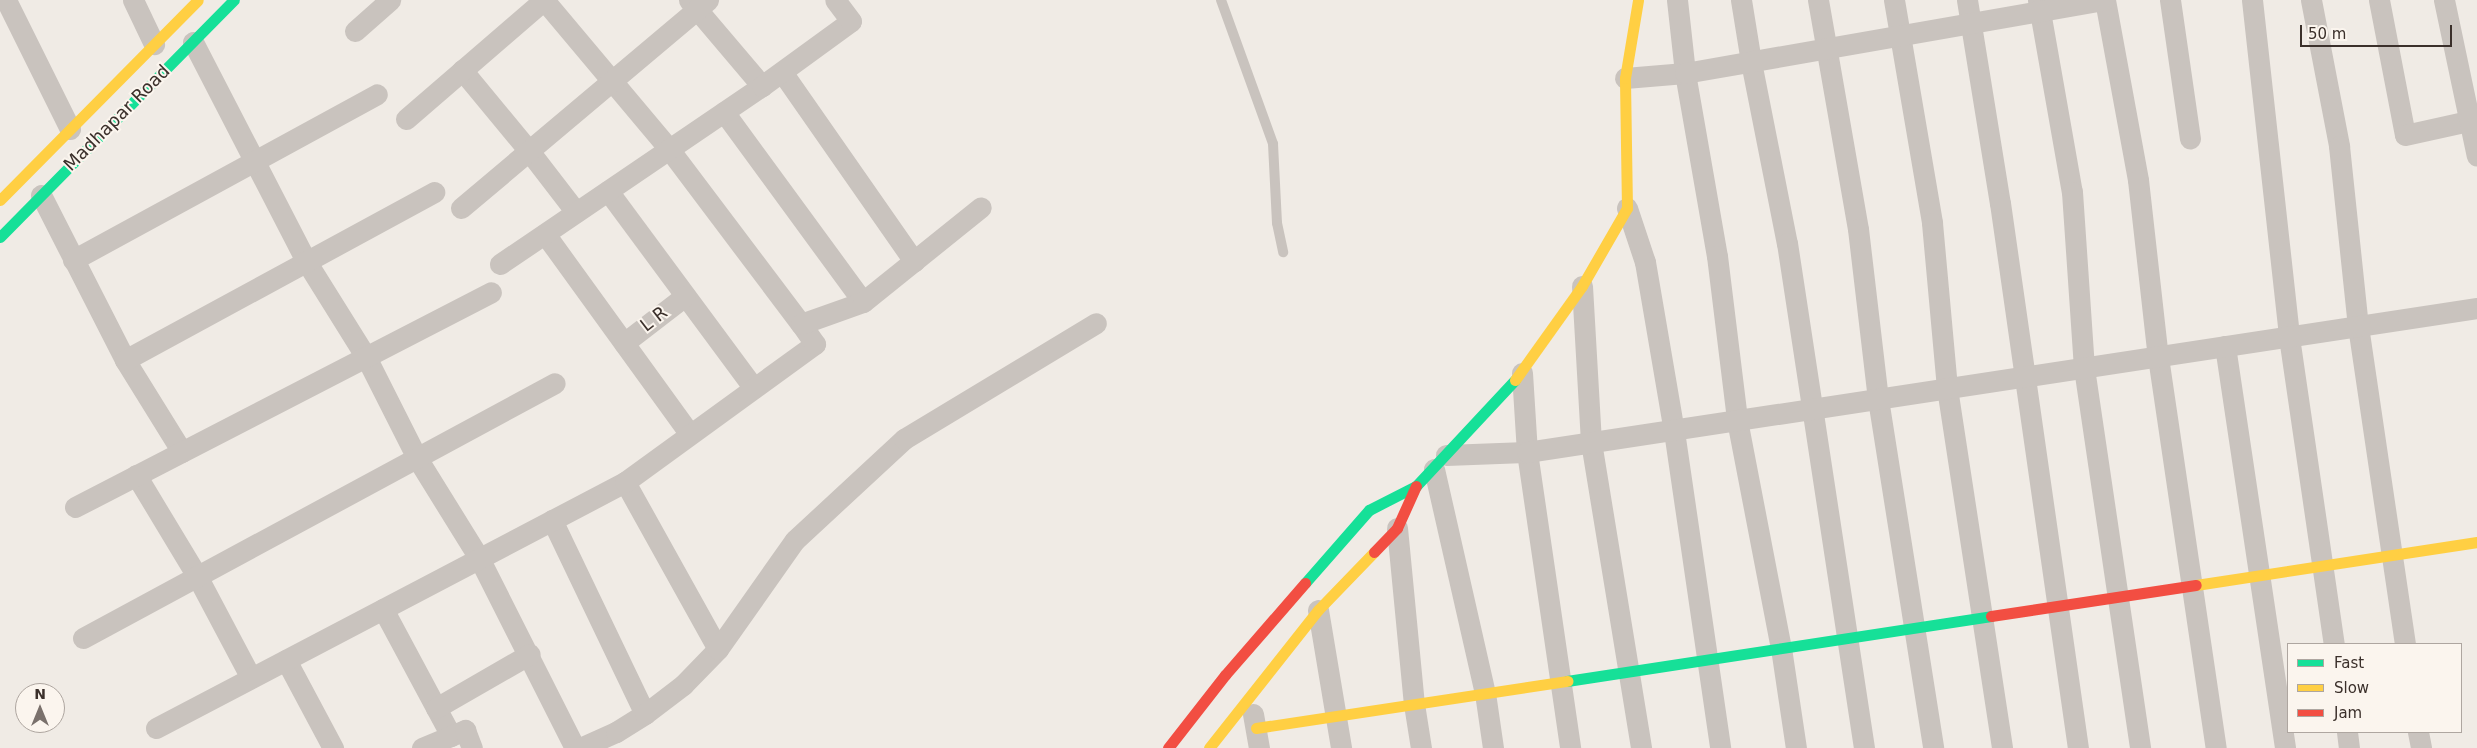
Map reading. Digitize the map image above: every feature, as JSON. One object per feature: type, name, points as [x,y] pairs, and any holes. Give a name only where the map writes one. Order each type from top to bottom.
[{"type":"street","points":[[6,0],[70,129]]},
{"type":"street","points":[[133,0],[154,44]]},
{"type":"street","name":"Madhapar Road","points":[[0,200],[198,0]]},
{"type":"street","name":"Madhapar Road","points":[[0,237],[234,0]]},
{"type":"street","points":[[355,31],[390,0]]},
{"type":"street","points":[[156,728],[625,482],[815,344],[669,149],[544,0],[406,119]]},
{"type":"street","points":[[500,264],[762,86],[851,21],[835,0]]},
{"type":"street","points":[[1638,0],[1625,78],[1627,208],[1644,262],[1674,431],[1720,748]]},
{"type":"street","points":[[1677,0],[1685,74],[1717,256],[1736,420],[1781,648],[1796,748]]},
{"type":"street","points":[[1741,0],[1751,62],[1787,243],[1864,748]]},
{"type":"street","points":[[1818,0],[1858,229],[1878,399],[1933,748]]},
{"type":"street","points":[[1894,0],[1932,223],[1947,388],[2002,748]]},
{"type":"street","points":[[1967,0],[2000,203],[2023,377],[2078,748]]},
{"type":"street","points":[[1625,78],[1685,74],[1971,24],[2039,6],[2104,0],[2138,180],[2158,356],[2216,748]]},
{"type":"street","points":[[2170,0],[2190,140]]},
{"type":"street","points":[[2252,0],[2289,336],[2334,643]]},
{"type":"street","points":[[2311,0],[2339,146],[2358,326],[2405,643]]},
{"type":"street","points":[[2379,0],[2405,135],[2473,120]]},
{"type":"street","points":[[2444,0],[2473,120],[2477,156]]},
{"type":"street","points":[[461,208],[611,82],[698,3],[762,86]]},
{"type":"street","points":[[2039,6],[2072,192],[2084,368],[2140,748]]},
{"type":"street","points":[[193,42],[306,261],[366,356],[417,458],[479,558],[530,654],[575,748]]},
{"type":"street","points":[[462,70],[529,151],[576,212]]},
{"type":"street","points":[[782,72],[914,261]]},
{"type":"street","points":[[73,260],[377,94]]},
{"type":"street","points":[[724,112],[863,302]]},
{"type":"street","points":[[608,191],[754,388]]},
{"type":"street","points":[[125,360],[434,192]]},
{"type":"street","points":[[42,195],[73,260],[125,360],[182,452]]},
{"type":"street","points":[[801,324],[863,302],[982,207]]},
{"type":"street","points":[[1168,748],[1232,668],[1368,510],[1416,486],[1522,373],[1582,286],[1627,208]]},
{"type":"street","points":[[545,234],[690,434]]},
{"type":"street","points":[[1582,286],[1591,442],[1641,748]]},
{"type":"street","points":[[75,507],[491,292]]},
{"type":"street","name":"L R","points":[[624,343],[685,296]]},
{"type":"street","points":[[1440,462],[1527,452],[1674,431],[2477,308]]},
{"type":"street","points":[[580,748],[616,732],[645,714],[683,685],[718,649],[795,540],[904,440],[1096,323]]},
{"type":"street","points":[[2225,346],[2285,748]]},
{"type":"street","points":[[1522,373],[1527,452],[1570,748]]},
{"type":"street","points":[[83,638],[555,383]]},
{"type":"street","points":[[1440,462],[1494,748]]},
{"type":"street","points":[[136,475],[197,576],[251,678]]},
{"type":"street","points":[[625,482],[718,649]]},
{"type":"street","points":[[1209,748],[1318,610],[1397,528],[1416,486]]},
{"type":"street","points":[[552,520],[645,714]]},
{"type":"street","points":[[1397,528],[1414,704],[1421,748]]},
{"type":"street","points":[[1251,696],[1257,738],[1335,716],[2477,542]]},
{"type":"street","points":[[383,609],[451,736]]},
{"type":"street","points":[[1318,610],[1341,748]]},
{"type":"street","points":[[436,708],[530,654]]},
{"type":"street","points":[[286,660],[332,748]]},
{"type":"street","points":[[422,748],[466,730],[472,748]]},
{"type":"street","points":[[2347,733],[2349,748]]},
{"type":"street","points":[[2418,733],[2421,748]]},
{"type":"lane","points":[[1221,0],[1273,144],[1276,224],[1283,252]]},
{"type":"traffic: fast","points":[[0,237],[234,0]]},
{"type":"traffic: fast","points":[[1305,583],[1369,510],[1416,486],[1515,380]]},
{"type":"traffic: fast","points":[[1567,681],[1991,616]]},
{"type":"traffic: slow","points":[[0,200],[198,0]]},
{"type":"traffic: slow","points":[[1515,380],[1582,286],[1627,208],[1625,78],[1638,0]]},
{"type":"traffic: slow","points":[[2196,585],[2477,542]]},
{"type":"traffic: slow","points":[[1209,748],[1318,610],[1374,552]]},
{"type":"traffic: slow","points":[[1256,728],[1567,681]]},
{"type":"traffic: jam","points":[[1374,552],[1397,528],[1416,486]]},
{"type":"traffic: jam","points":[[1168,748],[1225,675],[1305,583]]},
{"type":"traffic: jam","points":[[1991,616],[2196,585]]}]
